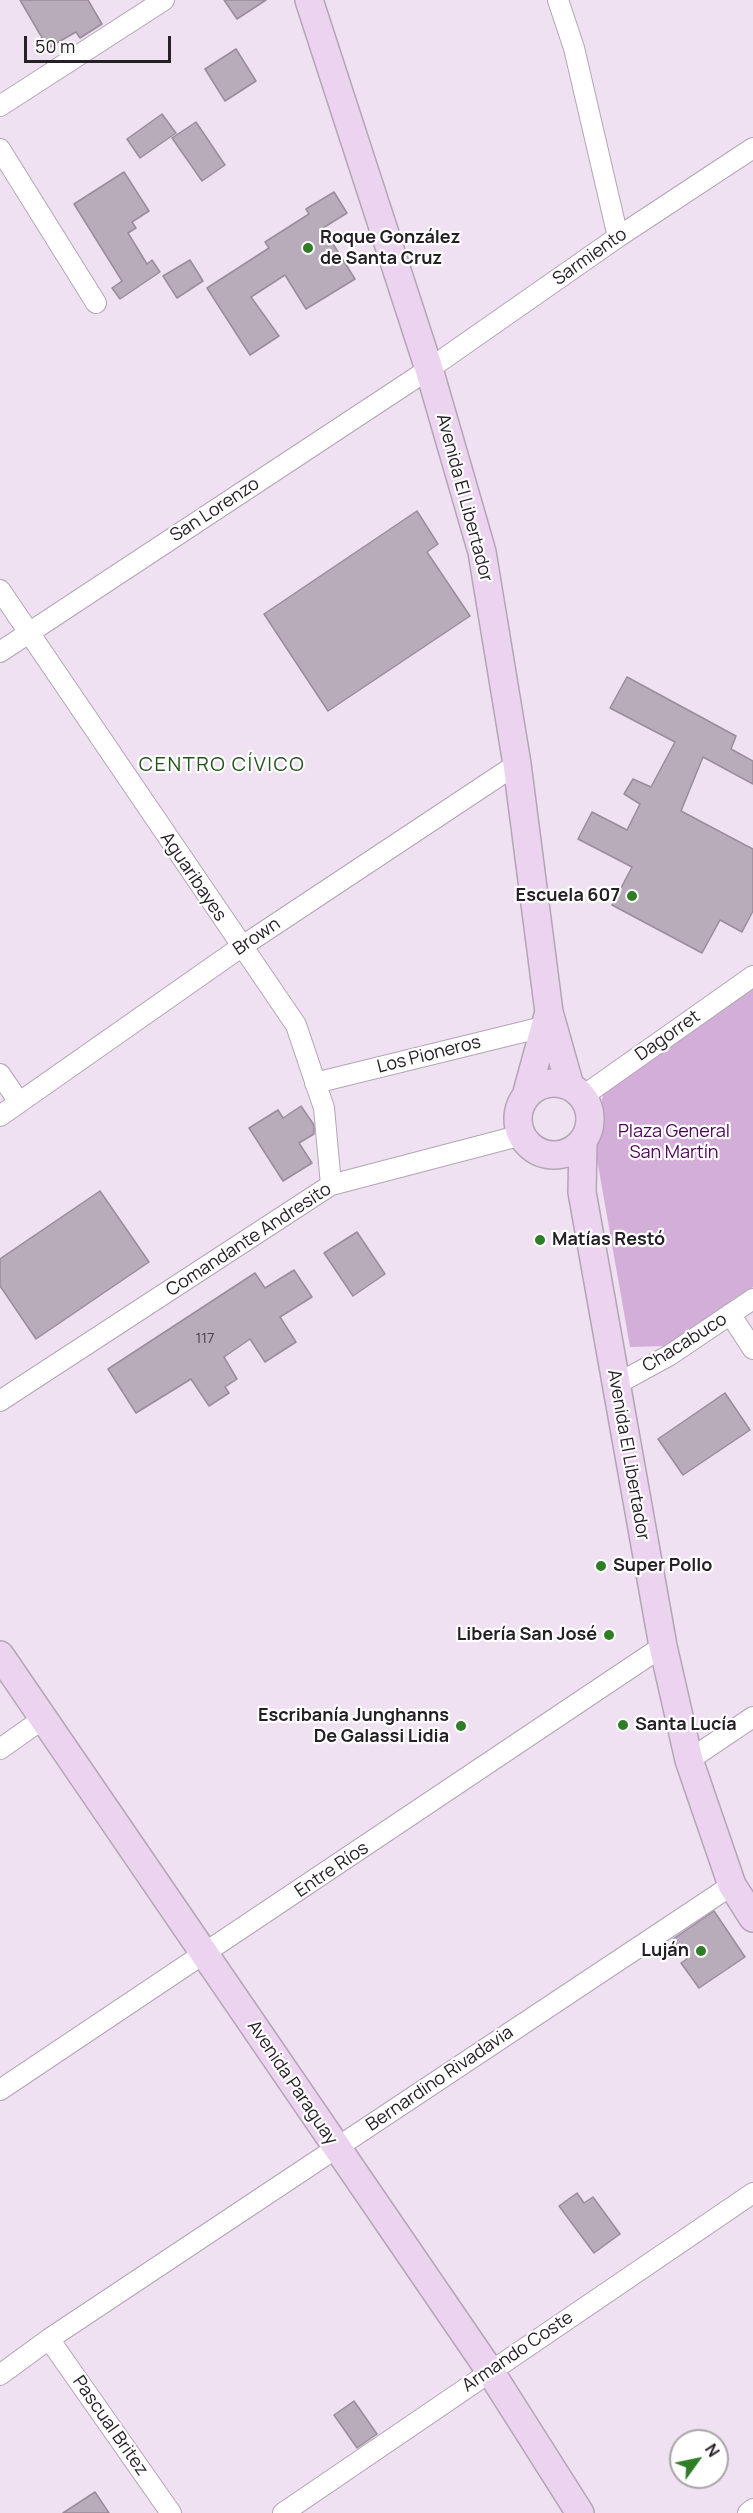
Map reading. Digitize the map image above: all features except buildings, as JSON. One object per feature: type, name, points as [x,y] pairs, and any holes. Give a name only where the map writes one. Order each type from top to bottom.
[{"type":"main road","name":"Avenida El Libertador","points":[[309,0],[429,369],[482,552],[517,764],[546,1020],[576,1091]]},
{"type":"main road","name":"Avenida El Libertador","points":[[526,1096],[546,1020]]},
{"type":"main road","points":[[554,1082],[576,1091],[590,1111],[590,1127],[583,1141],[570,1151],[554,1155],[539,1151],[522,1135],[519,1126],[519,1110],[526,1096],[539,1086],[554,1082]]},
{"type":"main road","name":"Avenida El Libertador","points":[[583,1141],[582,1192],[663,1646],[689,1760],[732,1885],[753,1918]]},
{"type":"main road","name":"Avenida El Libertador","points":[[554,1155],[582,1192]]},
{"type":"main road","name":"Avenida Paraguay","points":[[0,1655],[490,2371],[580,2513]]},
{"type":"street","points":[[0,106],[164,0]]},
{"type":"street","points":[[558,0],[574,48],[618,237]]},
{"type":"street","name":"Sarmiento","points":[[429,369],[618,237],[753,148]]},
{"type":"street","points":[[0,149],[96,303]]},
{"type":"street","name":"San Lorenzo","points":[[0,652],[429,369]]},
{"type":"street","name":"Aguaribayes","points":[[0,591],[296,1025],[324,1108],[331,1185]]},
{"type":"street","name":"Brown","points":[[0,1116],[241,947],[517,764]]},
{"type":"street","name":"Dagorret","points":[[576,1091],[753,976]]},
{"type":"street","name":"Los Pioneros","points":[[315,1083],[546,1020]]},
{"type":"street","points":[[0,1074],[19,1102]]},
{"type":"street","name":"Comandante Andresito","points":[[0,1401],[331,1185],[522,1135]]},
{"type":"street","name":"Chacabuco","points":[[615,1385],[670,1355],[753,1299]]},
{"type":"street","points":[[730,1314],[753,1349]]},
{"type":"street","name":"Entre Ríos","points":[[0,2091],[206,1955],[663,1646]]},
{"type":"street","points":[[689,1760],[753,1717]]},
{"type":"street","points":[[0,1749],[44,1718]]},
{"type":"street","name":"Bernardino Rivadavia","points":[[4,2364],[49,2339],[732,1885]]},
{"type":"street","name":"Armando Coste","points":[[284,2513],[753,2193]]},
{"type":"street","name":"Pascual Britez","points":[[49,2339],[171,2513]]},
{"type":"street","points":[[747,2513],[753,2509]]},
{"type":"green space","name":"Plaza General San Martín","points":[[753,986],[753,1287],[666,1346],[630,1347],[594,1142],[604,1090]]},
{"type":"place","name":"Roque González de Santa Cruz","points":[[308,248]]},
{"type":"place","name":"Escuela 607","points":[[632,896]]},
{"type":"place","name":"Matías Restó","points":[[540,1240]]},
{"type":"place","name":"Super Pollo","points":[[601,1566]]},
{"type":"place","name":"Libería San José","points":[[609,1635]]},
{"type":"place","name":"Santa Lucía","points":[[623,1725]]},
{"type":"place","name":"Escribanía Junghanns De Galassi Lidia","points":[[461,1726]]},
{"type":"place","name":"Luján","points":[[701,1951]]},
{"type":"district","name":"CENTRO CÍVICO","points":[[222,765]]}]
